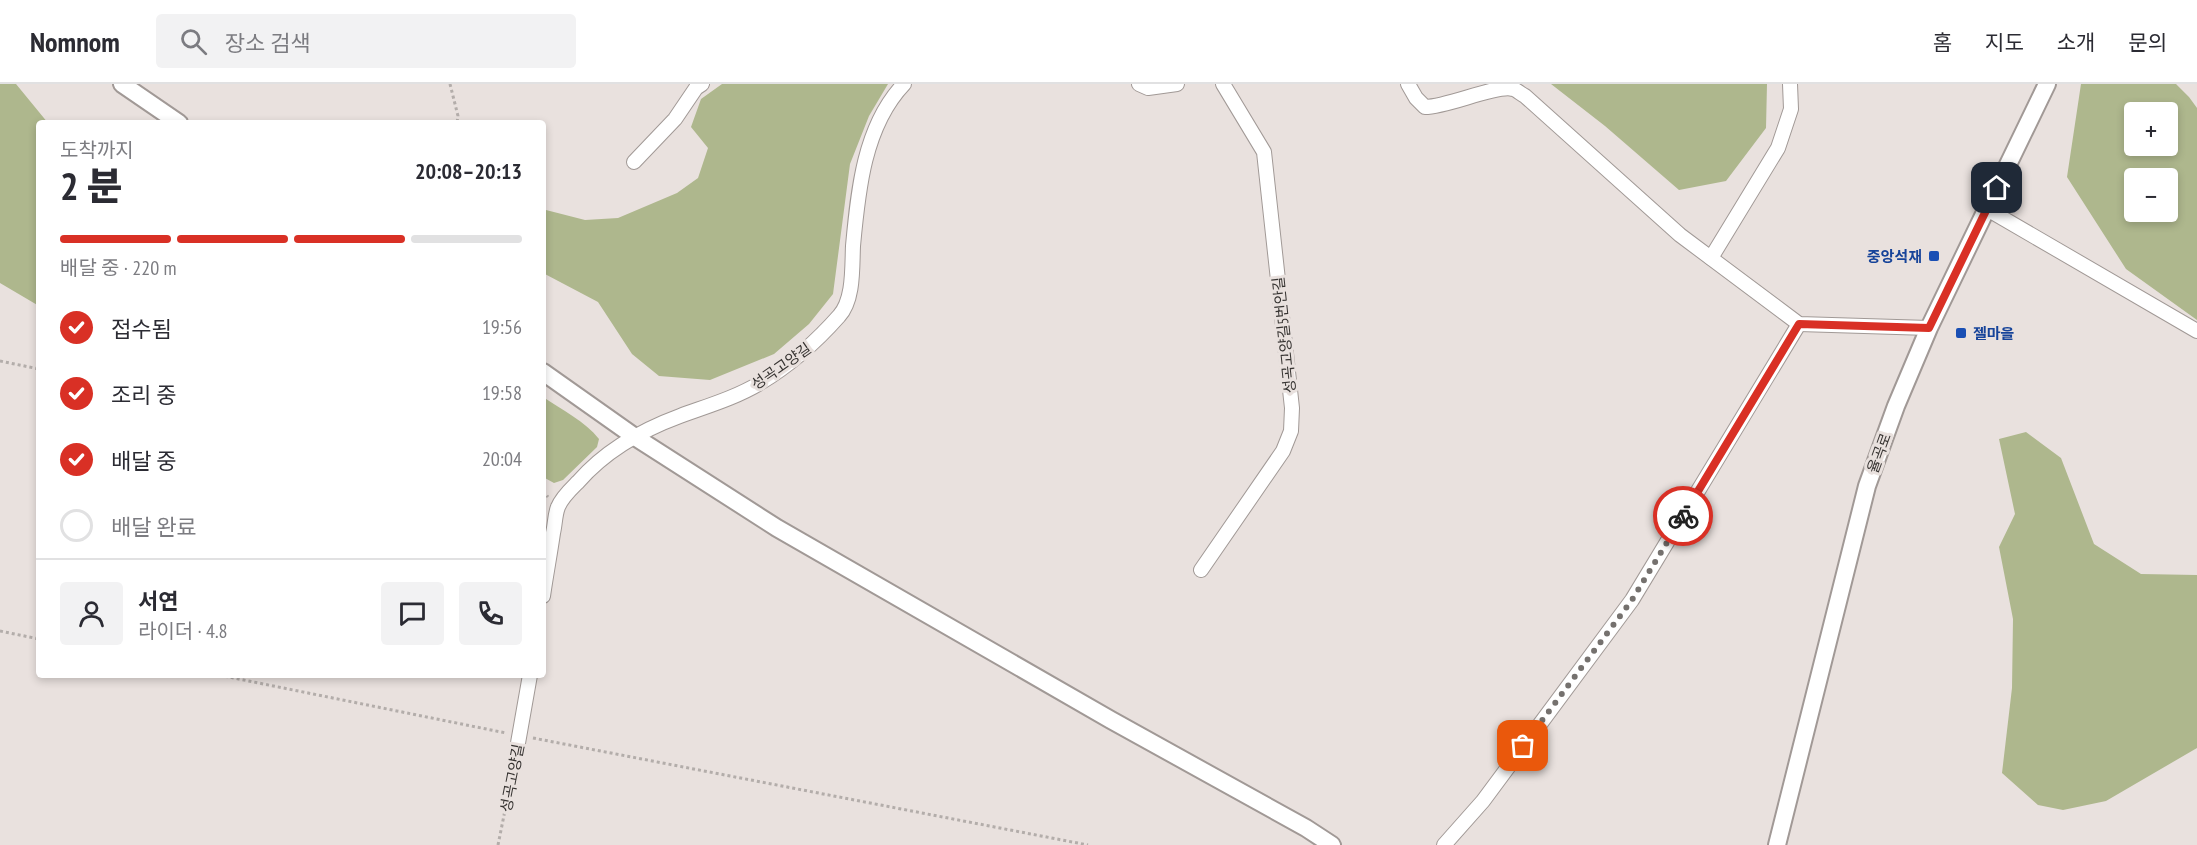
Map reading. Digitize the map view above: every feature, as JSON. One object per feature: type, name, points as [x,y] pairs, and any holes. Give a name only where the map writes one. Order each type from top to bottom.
[{"type":"street","points":[[122,84],[175,120]]},
{"type":"street","points":[[634,162],[675,119],[696,88],[702,84]]},
{"type":"street","name":"성곡고양길","points":[[546,578],[558,507],[567,493],[590,468],[615,448],[635,437],[677,417],[731,398],[760,384],[792,362],[820,338],[845,309],[863,168],[879,122],[904,84]]},
{"type":"street","points":[[1139,84],[1148,88],[1175,84]]},
{"type":"street","name":"성곡고양길5번안길","points":[[1202,570],[1283,451],[1292,431],[1292,408],[1264,152],[1223,84]]},
{"type":"street","points":[[1408,84],[1416,98],[1425,107],[1437,107],[1500,89],[1511,88],[1525,96],[1680,235],[1799,324],[1929,328]]},
{"type":"street","points":[[1711,258],[1778,148],[1791,109],[1790,84]]},
{"type":"street","name":"율곡로","points":[[1777,845],[1867,486],[1896,406],[1929,328],[2047,84]]},
{"type":"street","points":[[1987,209],[2197,331]]},
{"type":"street","points":[[1444,845],[1483,801],[1632,600],[1799,324]]},
{"type":"street","points":[[546,374],[635,437],[777,528],[1111,720],[1296,822],[1330,844]]},
{"type":"street","name":"성곡고양길","points":[[519,739],[529,678]]},
{"type":"path","points":[[450,84],[457,120]]},
{"type":"path","points":[[0,361],[36,368]]},
{"type":"path","points":[[0,631],[36,638]]},
{"type":"path","points":[[233,678],[519,739],[1088,845]]},
{"type":"path","name":"성곡고양길","points":[[498,845],[519,739]]},
{"type":"green space","points":[[0,84],[16,84],[46,120],[36,120],[36,304],[0,283]]},
{"type":"green space","points":[[722,84],[888,84],[869,116],[850,164],[833,294],[809,324],[774,354],[710,380],[659,376],[632,354],[598,302],[546,275],[546,210],[585,220],[618,218],[677,193],[698,178],[708,148],[691,127],[701,99]]},
{"type":"green space","points":[[1551,84],[1767,84],[1766,128],[1726,181],[1679,190],[1605,126]]},
{"type":"green space","points":[[2081,84],[2176,84],[2197,108],[2197,320],[2126,269],[2067,177]]},
{"type":"green space","points":[[546,399],[580,421],[599,439],[597,447],[563,480],[554,483],[546,479]]},
{"type":"green space","points":[[2026,432],[2061,458],[2094,544],[2141,574],[2197,575],[2197,748],[2106,801],[2063,810],[2038,805],[2002,773],[2012,688],[2013,619],[1999,547],[2015,514],[1999,439]]},
{"type":"way so far","points":[[1523,746],[1632,600],[1683,516]]},
{"type":"place","name":"중앙석재","points":[[1934,256]]},
{"type":"place","name":"젤마을","points":[[1961,333]]},
{"type":"route","points":[[1683,516],[1799,324],[1929,328],[1997,188]]}]
